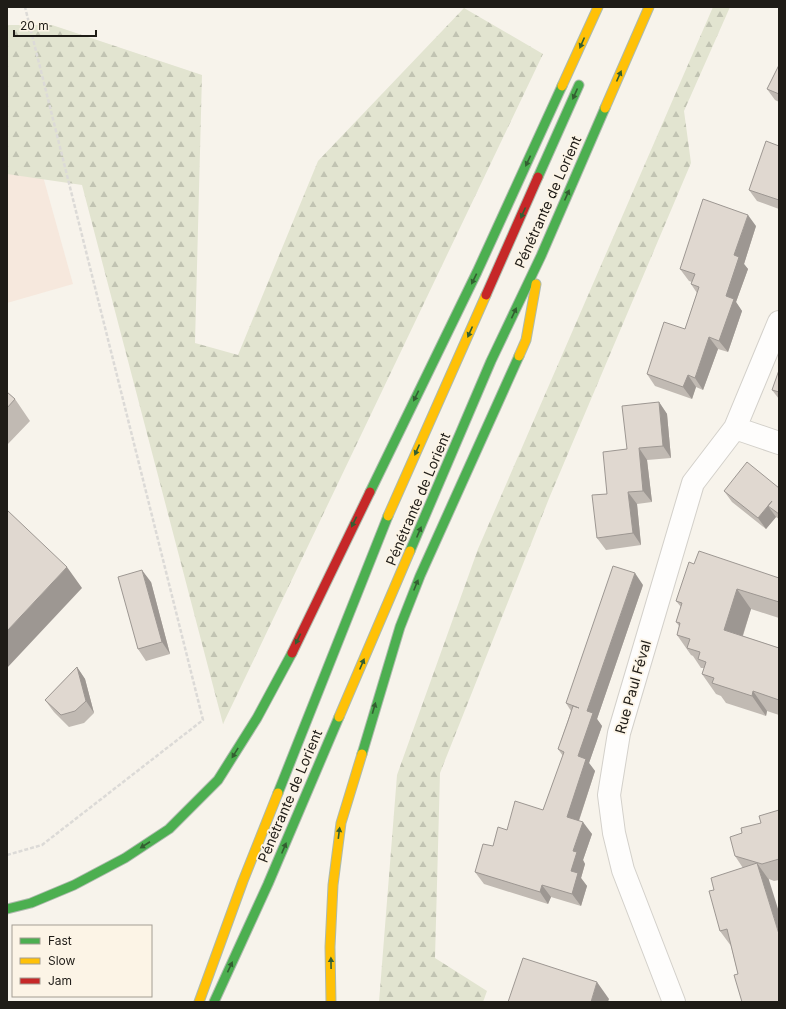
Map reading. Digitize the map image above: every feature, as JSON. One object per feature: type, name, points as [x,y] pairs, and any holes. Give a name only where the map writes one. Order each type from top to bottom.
[{"type":"highway","points":[[7,909],[31,903],[74,885],[125,858],[169,829],[218,780],[257,718],[294,648],[477,272],[598,7]]},
{"type":"highway","name":"Pénétrante de Lorient","points":[[214,1002],[268,884],[491,361],[541,256],[650,7]]},
{"type":"highway","name":"Pénétrante de Lorient","points":[[199,1002],[244,881],[394,501],[584,75]]},
{"type":"highway","points":[[331,1002],[330,947],[333,885],[341,823],[400,628],[420,576],[526,340],[541,256]]},
{"type":"street","name":"Rue Paul Féval","points":[[674,1002],[623,870],[614,833],[609,795],[619,733],[693,483],[735,428],[779,322]]},
{"type":"street","points":[[735,428],[779,443]]},
{"type":"path","points":[[7,856],[42,845],[203,720],[25,7]]},
{"type":"shaded area","points":[[7,47],[73,284],[7,303]]},
{"type":"green space","points":[[713,7],[730,7],[684,111],[691,163],[550,496],[440,773],[435,958],[487,991],[483,1002],[379,1002],[397,775],[478,549]]},
{"type":"green space","points":[[464,8],[543,54],[223,724],[82,185],[7,174],[7,25],[52,25],[202,75],[195,343],[238,355],[318,161]]},
{"type":"building","points":[[779,65],[779,94],[767,89]]},
{"type":"building","points":[[766,141],[779,146],[779,200],[749,190]]},
{"type":"building","points":[[703,199],[748,215],[734,255],[739,257],[726,296],[734,299],[719,341],[709,337],[695,378],[688,375],[683,387],[647,374],[664,322],[685,329],[699,287],[691,284],[695,274],[680,269]]},
{"type":"building","points":[[779,370],[779,392],[772,390]]},
{"type":"building","points":[[7,392],[15,399],[7,408]]},
{"type":"building","points":[[659,402],[663,446],[639,448],[643,491],[628,492],[633,533],[597,538],[592,495],[607,494],[603,452],[627,449],[622,406]]},
{"type":"building","points":[[747,462],[779,488],[779,514],[768,506],[772,501],[758,518],[724,491]]},
{"type":"building","points":[[7,510],[67,567],[7,631]]},
{"type":"building","points":[[699,551],[779,578],[779,602],[737,589],[724,630],[779,648],[779,700],[753,691],[752,696],[712,683],[714,678],[702,674],[706,662],[698,659],[700,652],[687,648],[690,639],[677,635],[680,623],[676,622],[682,603],[676,601],[689,562],[694,564]]},
{"type":"building","points":[[613,566],[635,573],[587,711],[593,713],[578,756],[586,759],[567,817],[583,822],[573,851],[577,852],[571,871],[578,873],[572,894],[542,885],[540,892],[475,872],[483,844],[493,846],[498,827],[507,830],[515,801],[543,810],[564,752],[558,749],[573,706],[579,708],[566,703]]},
{"type":"building","points":[[142,570],[162,642],[138,649],[118,577]]},
{"type":"building","points":[[77,667],[86,701],[75,711],[61,715],[45,700]]},
{"type":"building","points":[[779,810],[779,859],[762,864],[735,856],[730,837],[742,833],[741,828],[761,823],[759,816]]},
{"type":"building","points":[[757,863],[779,934],[779,1002],[742,1002],[734,975],[738,974],[727,929],[720,931],[709,891],[714,890],[711,878]]},
{"type":"building","points":[[523,958],[597,982],[591,1002],[508,1002]]},
{"type":"traffic: fast","points":[[538,177],[579,85]]},
{"type":"traffic: fast","points":[[370,492],[477,272],[562,86]]},
{"type":"traffic: fast","points":[[410,551],[491,361],[541,256],[605,108]]},
{"type":"traffic: fast","points":[[362,754],[400,627],[420,576],[519,356]]},
{"type":"traffic: fast","points":[[278,793],[388,516]]},
{"type":"traffic: fast","points":[[7,909],[31,903],[74,885],[125,858],[169,829],[218,780],[257,718],[292,653]]},
{"type":"traffic: fast","points":[[214,1002],[268,884],[339,717]]},
{"type":"traffic: slow","points":[[562,86],[598,7]]},
{"type":"traffic: slow","points":[[605,108],[649,7]]},
{"type":"traffic: slow","points":[[519,356],[526,340],[536,284]]},
{"type":"traffic: slow","points":[[388,516],[486,295]]},
{"type":"traffic: slow","points":[[339,717],[410,551]]},
{"type":"traffic: slow","points":[[331,1002],[330,947],[333,885],[341,823],[362,754]]},
{"type":"traffic: slow","points":[[199,1002],[243,881],[278,793]]},
{"type":"traffic: jam","points":[[486,295],[538,177]]},
{"type":"traffic: jam","points":[[292,653],[370,492]]}]
